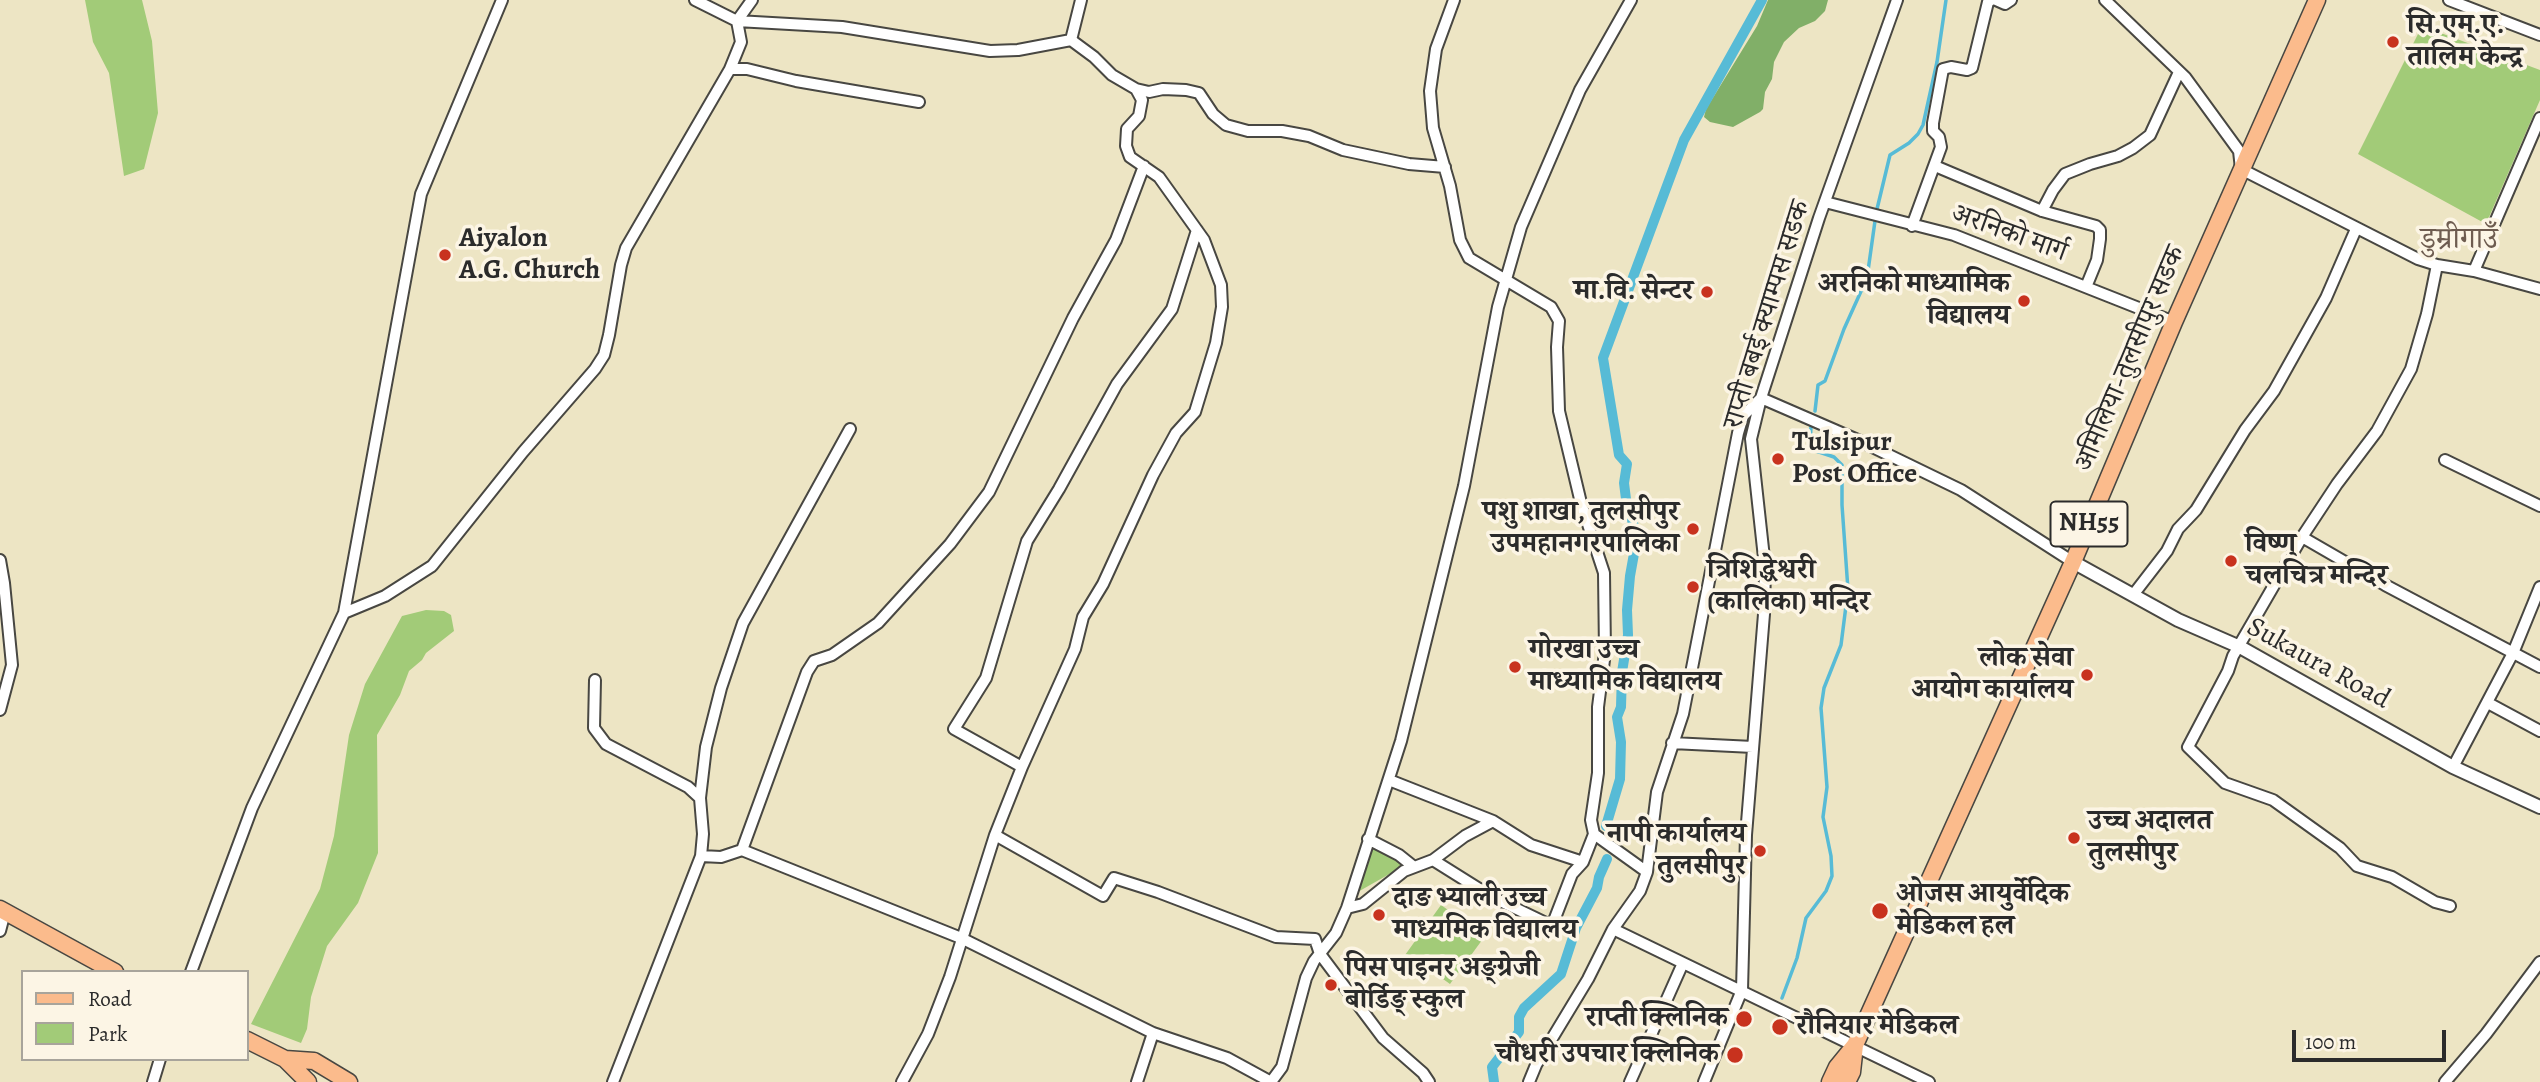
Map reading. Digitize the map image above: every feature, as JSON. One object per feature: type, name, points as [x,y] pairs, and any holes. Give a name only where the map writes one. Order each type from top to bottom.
[{"type":"main road","name":"अमिलिया-तुलसीपुर सडक","points":[[1855,1045],[2073,562],[2174,322],[2317,0]]},
{"type":"main road","points":[[2,910],[111,970]]},
{"type":"main road","points":[[248,1040],[285,1059],[308,1082]]},
{"type":"main road","name":"NH55","points":[[1830,1082],[1837,1067],[1855,1045]]},
{"type":"main road","name":"NH55","points":[[1847,1082],[1852,1072],[1855,1045]]},
{"type":"main road","points":[[285,1059],[314,1061],[349,1082]]},
{"type":"street","points":[[192,970],[252,808],[344,613],[421,194],[502,0]]},
{"type":"street","points":[[695,0],[737,21],[842,27],[990,51],[1018,50],[1071,40],[1112,75],[1136,89],[1149,92],[1163,89],[1199,93],[1213,114],[1226,125],[1248,131],[1282,131],[1309,136],[1343,150],[1409,164],[1445,167]]},
{"type":"street","points":[[344,613],[385,596],[432,566],[523,452],[595,369],[604,355],[610,335],[626,248],[730,69],[741,42],[737,21],[752,0]]},
{"type":"street","points":[[1071,40],[1081,0]]},
{"type":"street","points":[[1433,860],[1492,897],[1548,924],[1552,923],[1572,874],[1583,862],[1594,834],[1592,811],[1598,773],[1598,707],[1605,652],[1604,573],[1581,503],[1559,411],[1559,321],[1551,307],[1469,258],[1460,240],[1445,167],[1433,128],[1430,91],[1436,49],[1454,0]]},
{"type":"street","points":[[701,856],[721,857],[742,850],[961,938],[1153,1033],[1227,1058],[1271,1082],[1282,1068],[1306,978],[1314,961],[1336,933],[1347,908],[1389,780],[1464,486],[1505,280],[1521,227],[1580,90],[1631,0]]},
{"type":"street","name":"राप्ती बबई क्याम्पस सडक","points":[[1742,990],[1745,835],[1764,614],[1765,568],[1751,439],[1761,398],[1825,202],[1897,0]]},
{"type":"street","points":[[1912,226],[1941,147],[1939,137],[1933,131],[1933,123],[1943,69],[1972,68],[1988,2],[1994,0],[2005,4],[2011,0]]},
{"type":"street","points":[[2105,0],[2179,72],[2219,121],[2239,151],[2241,169],[2418,259],[2540,289]]},
{"type":"street","points":[[2449,0],[2540,35]]},
{"type":"street","points":[[730,69],[747,69],[796,81],[919,102]]},
{"type":"street","points":[[2042,211],[2065,174],[2118,156],[2150,135],[2179,72]]},
{"type":"street","points":[[902,1082],[928,1034],[995,835],[1022,767],[1076,649],[1083,617],[1103,584],[1153,475],[1176,433],[1195,412],[1209,372],[1222,307],[1221,285],[1204,240],[1159,177],[1129,158],[1126,146],[1127,129],[1139,116],[1142,100],[1136,89]]},
{"type":"street","points":[[2474,271],[2540,118]]},
{"type":"street","points":[[742,850],[807,671],[814,661],[832,654],[878,623],[950,544],[989,492],[1073,318],[1116,240],[1144,166]]},
{"type":"street","points":[[1935,166],[2042,211],[2096,226],[2100,230],[2097,260],[2086,287]]},
{"type":"street","name":"अरनिको मार्ग","points":[[1825,202],[1954,235],[2174,322]]},
{"type":"street","points":[[2133,595],[2167,551],[2178,528],[2196,510],[2245,430],[2278,383],[2326,298],[2356,229]]},
{"type":"street","points":[[1022,767],[954,729],[986,678],[1027,541],[1117,384],[1172,309],[1197,230]]},
{"type":"street","points":[[2437,265],[2427,314],[2411,369],[2377,430],[2302,537],[2233,656],[2228,671],[2188,747],[2225,783],[2273,800],[2340,848],[2357,866],[2392,877],[2435,902],[2450,906]]},
{"type":"street","points":[[1529,1082],[1536,1065],[1588,979],[1613,929],[1640,891],[1647,872],[1657,792],[1683,714],[1738,433],[1743,416],[1761,398],[1860,441],[1961,490],[2073,562]]},
{"type":"street","points":[[613,1082],[701,856],[703,834],[700,798],[706,747],[721,688],[743,624],[850,429]]},
{"type":"street","points":[[2445,460],[2540,506]]},
{"type":"street","points":[[2302,537],[2385,585],[2540,667]]},
{"type":"street","points":[[0,560],[12,665],[0,710]]},
{"type":"street","name":"Sukaura Road","points":[[2073,562],[2179,620],[2240,647],[2453,767],[2540,807]]},
{"type":"street","points":[[2453,767],[2513,653],[2540,587]]},
{"type":"street","points":[[2527,617],[2540,623]]},
{"type":"street","points":[[595,680],[594,728],[606,744],[688,787],[700,798]]},
{"type":"street","points":[[2488,703],[2540,731]]},
{"type":"street","points":[[1672,743],[1753,747]]},
{"type":"street","points":[[1389,780],[1493,821],[1531,845],[1583,862]]},
{"type":"street","points":[[1347,908],[1363,904],[1413,867],[1433,860],[1465,836],[1493,821]]},
{"type":"street","points":[[1594,834],[1647,872]]},
{"type":"street","points":[[995,835],[1102,896],[1114,878],[1276,937],[1315,939],[1320,954],[1383,1038],[1423,1073],[1429,1082]]},
{"type":"street","points":[[1368,839],[1399,855],[1413,867]]},
{"type":"street","points":[[0,931],[2,910]]},
{"type":"street","points":[[1613,929],[1855,1045],[1911,1078],[1929,1082]]},
{"type":"street","points":[[2445,1082],[2486,1034],[2540,962]]},
{"type":"street","points":[[1630,1082],[1683,963]]},
{"type":"street","points":[[1704,1082],[1742,990]]},
{"type":"street","points":[[1137,1082],[1153,1033]]},
{"type":"street","points":[[153,1082],[159,1061]]},
{"type":"green space","points":[[85,0],[142,0],[152,41],[158,113],[144,169],[124,176],[109,73],[93,42]]},
{"type":"green space","points":[[1768,0],[1828,0],[1825,11],[1815,21],[1799,28],[1784,42],[1774,62],[1763,109],[1733,127],[1710,122],[1704,117],[1706,109],[1757,26]]},
{"type":"green space","points":[[2422,26],[2540,70],[2540,100],[2486,224],[2358,154]]},
{"type":"green space","points":[[426,610],[444,611],[451,615],[454,631],[426,653],[409,671],[400,695],[377,735],[378,853],[358,903],[327,946],[311,997],[307,1029],[301,1043],[251,1024],[320,889],[334,836],[349,735],[365,684],[402,616]]},
{"type":"green space","points":[[1373,846],[1407,864],[1356,893]]},
{"type":"green space","points":[[1441,905],[1485,936],[1450,984],[1422,964],[1415,973],[1400,962]]},
{"type":"waterway","points":[[1606,826],[1620,779],[1621,742],[1617,717],[1621,707],[1630,576],[1637,537],[1626,499],[1624,483],[1627,464],[1619,455],[1603,358],[1684,140],[1762,0]]},
{"type":"waterway","points":[[1877,209],[1890,155],[1909,143],[1923,125],[1937,62],[1946,0]]},
{"type":"waterway","points":[[1815,411],[1818,385],[1825,381],[1867,278],[1875,221]]},
{"type":"waterway","points":[[1782,998],[1797,958],[1806,918],[1826,891],[1832,876],[1823,817],[1827,787],[1821,708],[1824,688],[1841,645],[1848,590],[1842,465],[1834,457],[1810,449],[1811,426]]},
{"type":"waterway","points":[[1494,1082],[1492,1067],[1519,1032],[1519,1017],[1524,1008],[1561,974],[1576,928],[1597,888],[1607,859]]},
{"type":"place","name":"सि.एम्.ए. तालिम केन्द्र","points":[[2393,42]]},
{"type":"place","name":"Aiyalon A.G. Church","points":[[445,255]]},
{"type":"place","name":"मा.वि. सेन्टर","points":[[1707,292]]},
{"type":"place","name":"अरनिको माध्यामिक विद्यालय","points":[[2024,301]]},
{"type":"place","name":"Tulsipur Post Office","points":[[1778,459]]},
{"type":"place","name":"पशु शाखा, तुलसीपुर उपमहानगरपालिका","points":[[1693,529]]},
{"type":"place","name":"विष्णु चलचित्र मन्दिर","points":[[2231,561]]},
{"type":"place","name":"त्रिशिद्धेश्वरी (कालिका) मन्दिर","points":[[1693,587]]},
{"type":"place","name":"गोरखा उच्च माध्यामिक विद्यालय","points":[[1515,667]]},
{"type":"place","name":"लोक सेवा आयोग कार्यालय","points":[[2087,675]]},
{"type":"place","name":"उच्च अदालत तुलसीपुर","points":[[2074,838]]},
{"type":"place","name":"नापी कार्यालय तुलसीपुर","points":[[1760,851]]},
{"type":"place","name":"ओजस आयुर्वेदिक मेडिकल हल","points":[[1880,911]]},
{"type":"place","name":"दाङ भ्याली उच्च माध्यमिक विद्यालय","points":[[1379,915]]},
{"type":"place","name":"पिस पाइनर अङ्‍ग्रेजी बोर्डिङ् स्कुल","points":[[1331,985]]},
{"type":"place","name":"राप्ती क्लिनिक","points":[[1744,1019]]},
{"type":"place","name":"रौनियार मेडिकल","points":[[1780,1027]]},
{"type":"place","name":"चौधरी उपचार क्लिनिक","points":[[1735,1055]]},
{"type":"district","name":"डुम्रीगाउँ","points":[[2459,241]]}]
